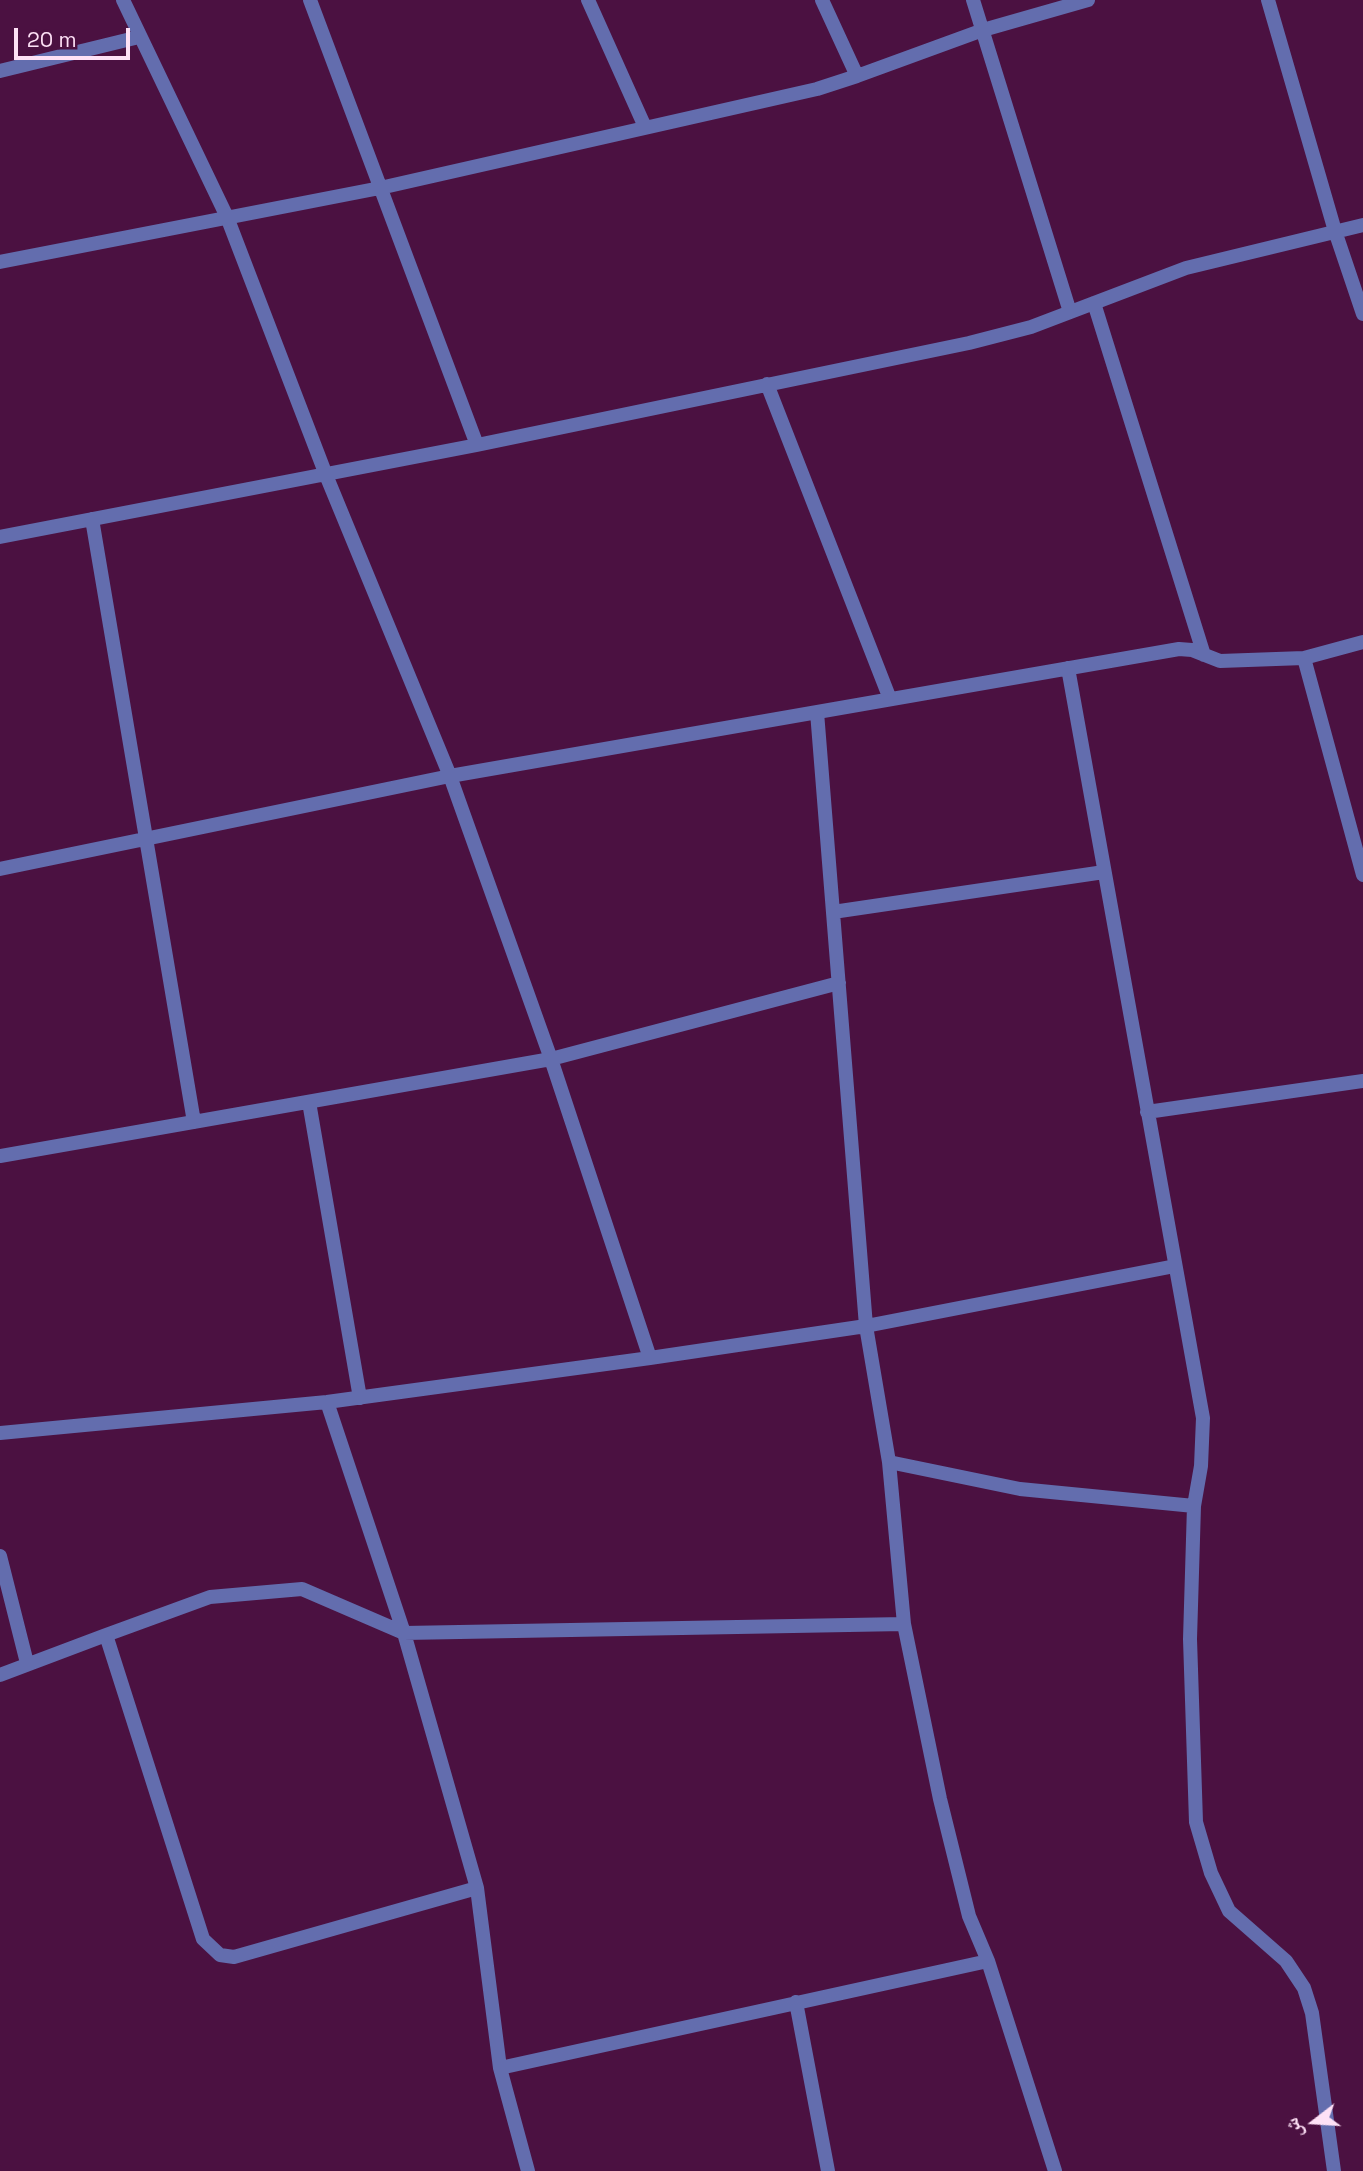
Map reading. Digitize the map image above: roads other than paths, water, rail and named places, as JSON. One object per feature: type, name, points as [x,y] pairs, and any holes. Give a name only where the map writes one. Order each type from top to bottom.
[{"type":"street","points":[[123,0],[227,217],[326,475],[450,776],[551,1059],[650,1358]]},
{"type":"street","points":[[310,0],[477,445]]},
{"type":"street","points":[[588,0],[645,127]]},
{"type":"street","points":[[822,0],[857,76]]},
{"type":"street","points":[[973,0],[1070,312]]},
{"type":"street","points":[[0,262],[380,188],[817,89],[983,30],[1088,0]]},
{"type":"street","points":[[1268,0],[1335,231],[1363,314]]},
{"type":"street","points":[[0,71],[139,37]]},
{"type":"street","points":[[0,537],[477,445],[970,343],[1031,327],[1186,268],[1363,225]]},
{"type":"street","points":[[1094,303],[1204,655]]},
{"type":"street","points":[[767,384],[890,699]]},
{"type":"street","points":[[92,519],[194,1122]]},
{"type":"street","points":[[0,869],[450,776],[1179,649],[1192,650],[1220,661],[1304,659],[1363,642]]},
{"type":"street","points":[[1304,659],[1363,876]]},
{"type":"street","points":[[1068,668],[1203,1418],[1201,1466],[1195,1506],[1190,1639],[1196,1822],[1211,1873],[1229,1911],[1286,1961],[1304,1988],[1312,2013],[1334,2171]]},
{"type":"street","points":[[817,712],[866,1326],[889,1462],[904,1624],[954,1859],[969,1916],[988,1961],[1055,2171]]},
{"type":"street","points":[[833,912],[1104,872]]},
{"type":"street","points":[[0,1156],[551,1059],[839,983]]},
{"type":"street","points":[[1147,1112],[1363,1081]]},
{"type":"street","points":[[309,1102],[360,1398]]},
{"type":"street","points":[[0,1433],[327,1402],[650,1358],[866,1326],[1175,1266]]},
{"type":"street","points":[[327,1402],[404,1633],[477,1888],[500,2068],[528,2171]]},
{"type":"street","points":[[889,1462],[1020,1489],[1195,1506]]},
{"type":"street","points":[[0,1556],[27,1663]]},
{"type":"street","points":[[0,1675],[210,1597],[302,1589],[404,1633],[904,1624]]},
{"type":"street","points":[[106,1635],[203,1939],[220,1955],[234,1958],[477,1888]]},
{"type":"street","points":[[500,2068],[988,1961]]},
{"type":"street","points":[[796,2003],[828,2171]]}]
